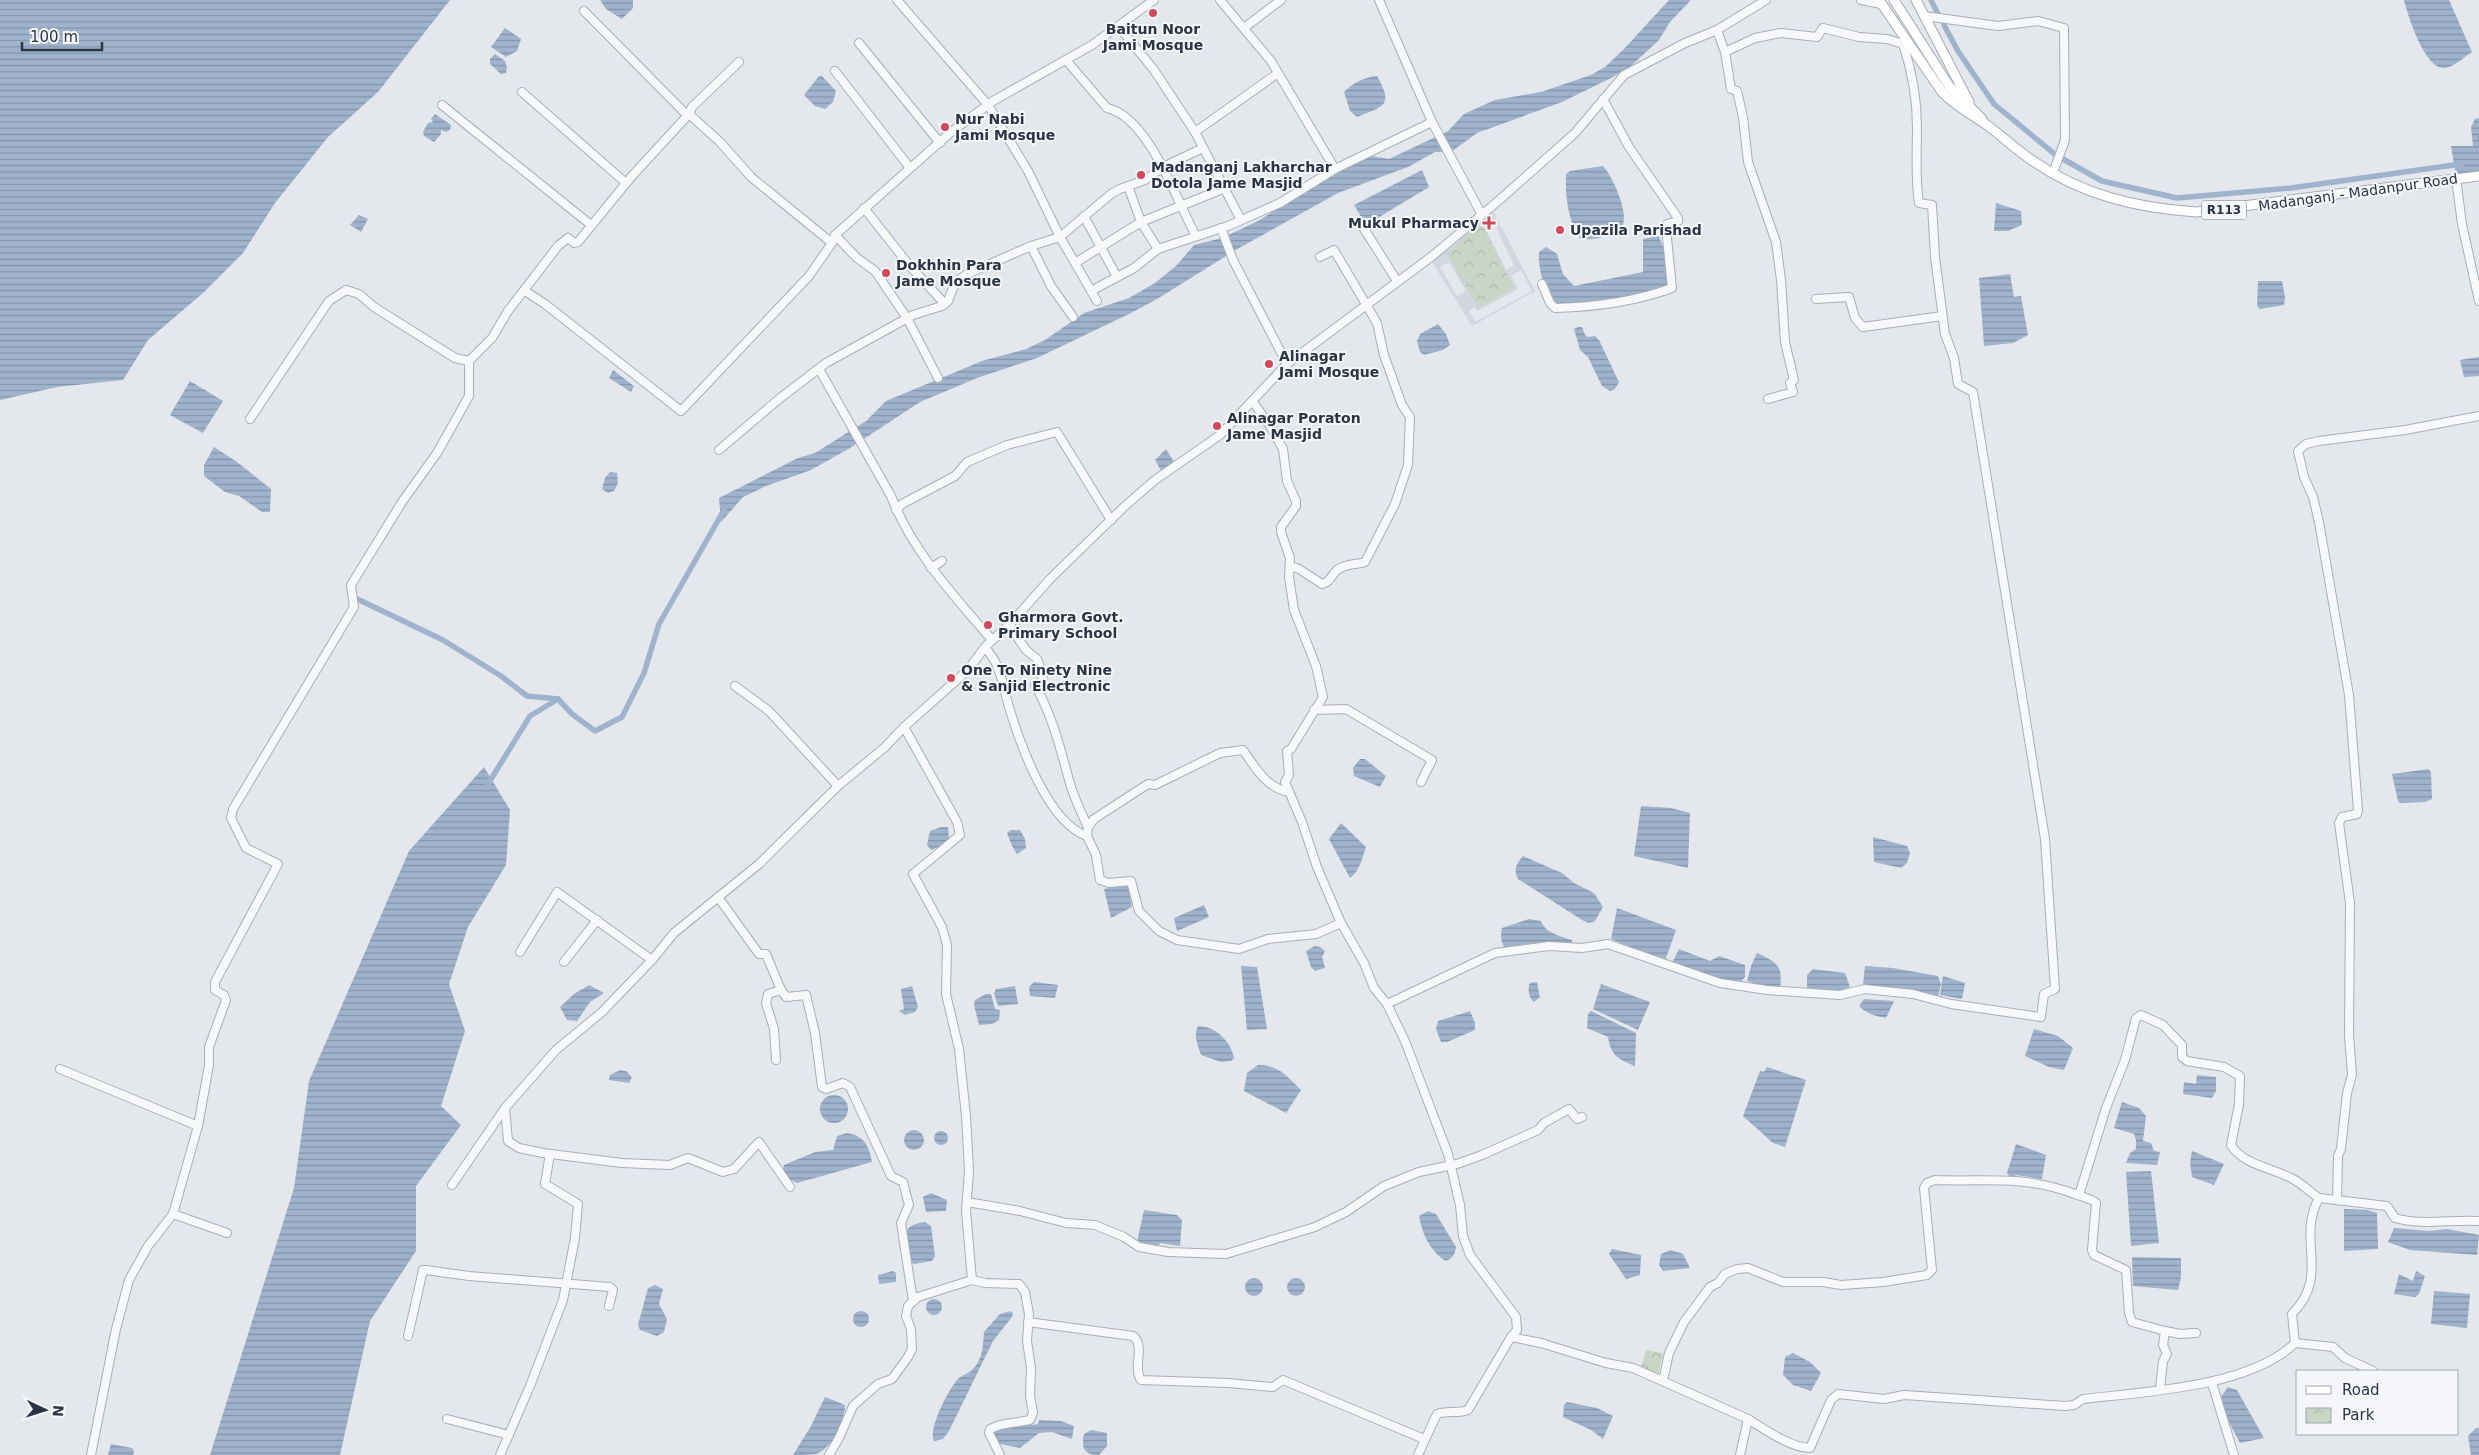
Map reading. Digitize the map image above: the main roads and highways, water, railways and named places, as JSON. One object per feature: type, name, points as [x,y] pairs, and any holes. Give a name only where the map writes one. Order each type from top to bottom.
[{"type":"main road","name":"Madanganj - Madanpur Road","points":[[1894,0],[1949,86],[1989,127]]},
{"type":"main road","points":[[1916,0],[1975,111]]},
{"type":"main road","name":"Madanganj - Madanpur Road","points":[[1880,2],[1942,92],[1954,105],[1989,127],[2033,161],[2078,187],[2106,198],[2156,210],[2196,212],[2479,176]]},
{"type":"water","points":[[0,0],[450,0],[378,92],[328,137],[275,203],[243,253],[203,293],[148,340],[123,380],[57,387],[0,400]]},
{"type":"water","points":[[600,0],[633,0],[633,8],[622,19],[606,9]]},
{"type":"water","points":[[1669,0],[1691,0],[1670,22],[1659,40],[1631,66],[1613,77],[1562,102],[1477,133],[1451,152],[1435,152],[1408,167],[1338,193],[1239,248],[1131,313],[1037,358],[977,378],[920,402],[850,448],[811,470],[766,486],[743,497],[721,522],[719,498],[798,458],[815,453],[866,421],[886,401],[982,361],[1026,349],[1045,340],[1084,313],[1129,298],[1155,283],[1176,266],[1194,245],[1222,238],[1258,221],[1331,176],[1372,156],[1389,159],[1448,131],[1464,114],[1495,100],[1541,92],[1591,75],[1605,67],[1624,49]]},
{"type":"water","points":[[2404,0],[2449,0],[2472,52],[2448,67],[2438,66],[2424,52],[2418,41]]},
{"type":"water","points":[[505,28],[521,39],[517,51],[506,57],[491,47]]},
{"type":"water","points":[[495,54],[505,61],[506,73],[501,74],[490,64],[490,59]]},
{"type":"water","points":[[819,76],[822,76],[836,91],[833,102],[825,109],[815,106],[804,95]]},
{"type":"water","points":[[1377,76],[1385,94],[1384,104],[1357,117],[1350,111],[1344,92],[1359,81]]},
{"type":"water","points":[[435,114],[451,125],[450,130],[446,132],[441,130],[441,134],[434,142],[424,136],[423,132],[428,123],[433,122],[431,119]]},
{"type":"water","points":[[2479,118],[2479,173],[2456,176],[2451,146],[2473,146],[2471,127],[2475,119]]},
{"type":"water","points":[[1603,166],[1619,194],[1622,203],[1623,225],[1621,229],[1610,235],[1580,239],[1568,208],[1566,174],[1570,171]]},
{"type":"water","points":[[1422,170],[1429,187],[1366,225],[1354,205]]},
{"type":"water","points":[[1996,203],[2021,211],[2022,225],[2008,231],[1994,231]]},
{"type":"water","points":[[359,215],[368,219],[361,232],[350,225]]},
{"type":"water","points":[[1659,236],[1664,249],[1667,285],[1627,298],[1555,306],[1545,287],[1541,274],[1539,252],[1546,247],[1557,254],[1563,274],[1574,286],[1643,272],[1643,239]]},
{"type":"water","points":[[2010,274],[2014,297],[2021,296],[2028,335],[2013,343],[1984,346],[1979,278]]},
{"type":"water","points":[[2258,281],[2282,281],[2285,297],[2284,305],[2260,309],[2257,306]]},
{"type":"water","points":[[1438,324],[1446,334],[1450,345],[1443,350],[1424,355],[1420,352],[1417,341],[1420,334]]},
{"type":"water","points":[[1582,327],[1585,335],[1588,337],[1595,336],[1599,340],[1619,382],[1615,389],[1610,391],[1602,386],[1588,357],[1580,350],[1574,329]]},
{"type":"water","points":[[2479,357],[2479,376],[2464,377],[2460,360]]},
{"type":"water","points":[[613,370],[634,386],[631,392],[609,378]]},
{"type":"water","points":[[190,381],[223,401],[203,433],[170,415]]},
{"type":"water","points":[[214,447],[237,462],[271,489],[270,512],[262,512],[239,496],[225,492],[204,476],[204,465]]},
{"type":"water","points":[[1166,449],[1174,462],[1162,472],[1155,460]]},
{"type":"water","points":[[610,472],[617,473],[618,483],[614,491],[608,493],[602,489],[605,478]]},
{"type":"water","points":[[1360,759],[1365,759],[1386,776],[1380,787],[1354,776],[1353,768]]},
{"type":"water","points":[[484,767],[510,810],[506,865],[468,927],[449,984],[465,1031],[441,1106],[461,1125],[416,1186],[416,1251],[370,1321],[340,1455],[210,1455],[294,1188],[309,1081],[409,851]]},
{"type":"water","points":[[2429,769],[2431,773],[2432,799],[2425,802],[2400,803],[2392,774]]},
{"type":"water","points":[[1641,806],[1671,808],[1690,813],[1688,868],[1634,856]]},
{"type":"water","points":[[1341,823],[1366,847],[1358,868],[1350,878],[1329,839]]},
{"type":"water","points":[[941,827],[948,827],[949,838],[946,844],[931,850],[927,845],[930,831]]},
{"type":"water","points":[[1011,830],[1020,830],[1025,839],[1026,848],[1017,854],[1007,833]]},
{"type":"water","points":[[1873,837],[1907,846],[1910,853],[1907,863],[1901,868],[1874,862]]},
{"type":"water","points":[[1523,856],[1562,873],[1574,883],[1594,893],[1603,907],[1595,921],[1589,923],[1582,920],[1518,879],[1516,867]]},
{"type":"water","points":[[1123,884],[1128,886],[1132,907],[1111,918],[1104,889]]},
{"type":"water","points":[[1204,905],[1209,917],[1177,931],[1174,918]]},
{"type":"water","points":[[1617,908],[1676,930],[1665,961],[1611,939]]},
{"type":"water","points":[[1529,919],[1541,921],[1549,931],[1572,940],[1573,946],[1507,950],[1503,945],[1502,928]]},
{"type":"water","points":[[1315,946],[1325,951],[1322,957],[1325,968],[1315,971],[1311,967],[1306,951]]},
{"type":"water","points":[[1679,949],[1710,961],[1719,956],[1745,965],[1745,977],[1740,983],[1716,979],[1672,963]]},
{"type":"water","points":[[1757,953],[1770,959],[1778,966],[1781,975],[1780,989],[1768,989],[1747,981]]},
{"type":"water","points":[[1241,966],[1257,967],[1267,1029],[1247,1030]]},
{"type":"water","points":[[1865,966],[1893,968],[1938,976],[1941,984],[1938,997],[1915,991],[1863,985]]},
{"type":"water","points":[[1813,969],[1845,973],[1850,987],[1840,991],[1807,989],[1807,975]]},
{"type":"water","points":[[1943,976],[1965,983],[1962,999],[1940,995]]},
{"type":"water","points":[[1034,982],[1058,985],[1055,998],[1030,996],[1029,987]]},
{"type":"water","points":[[1537,982],[1540,997],[1534,1002],[1530,996],[1529,988],[1530,983]]},
{"type":"water","points":[[1601,984],[1650,1002],[1638,1030],[1593,1009]]},
{"type":"water","points":[[589,985],[604,993],[590,1002],[577,1021],[567,1020],[560,1007],[574,994]]},
{"type":"water","points":[[912,986],[918,1007],[915,1012],[905,1015],[899,1011],[904,1009],[901,989]]},
{"type":"water","points":[[1015,986],[1018,1004],[998,1006],[994,993],[996,989]]},
{"type":"water","points":[[986,994],[991,994],[995,1009],[1000,1010],[999,1020],[992,1024],[979,1025],[974,1005],[975,1000]]},
{"type":"water","points":[[1864,999],[1894,1001],[1886,1018],[1871,1014],[1862,1009],[1859,1006]]},
{"type":"water","points":[[1470,1011],[1475,1023],[1475,1030],[1447,1042],[1441,1042],[1436,1029],[1438,1021]]},
{"type":"water","points":[[1591,1011],[1636,1033],[1635,1066],[1613,1053],[1608,1037],[1587,1028],[1588,1014]]},
{"type":"water","points":[[1198,1026],[1216,1032],[1226,1040],[1234,1058],[1231,1061],[1221,1062],[1201,1055],[1196,1037]]},
{"type":"water","points":[[2034,1029],[2058,1036],[2073,1048],[2064,1070],[2049,1067],[2025,1056]]},
{"type":"water","points":[[1258,1065],[1277,1069],[1301,1090],[1286,1113],[1244,1091],[1247,1073]]},
{"type":"water","points":[[1767,1067],[1806,1080],[1785,1147],[1773,1143],[1743,1116],[1760,1071],[1764,1072]]},
{"type":"water","points":[[620,1070],[626,1071],[632,1077],[629,1083],[609,1080],[610,1075]]},
{"type":"water","points":[[2197,1075],[2216,1077],[2216,1091],[2212,1098],[2183,1094],[2184,1082],[2196,1084]]},
{"type":"water","points":[[834,1095],[844,1099],[848,1109],[844,1119],[834,1123],[824,1119],[820,1109],[824,1099]]},
{"type":"water","points":[[2122,1102],[2139,1108],[2146,1116],[2143,1141],[2151,1143],[2154,1151],[2160,1152],[2157,1165],[2126,1163],[2130,1153],[2136,1149],[2136,1140],[2134,1134],[2114,1128]]},
{"type":"water","points":[[914,1130],[921,1133],[924,1140],[921,1147],[914,1150],[907,1147],[904,1140],[907,1133]]},
{"type":"water","points":[[938,1131],[944,1131],[948,1138],[944,1145],[938,1145],[934,1141],[934,1135]]},
{"type":"water","points":[[847,1133],[858,1136],[865,1142],[872,1162],[797,1183],[789,1179],[782,1172],[784,1165],[815,1152],[833,1150],[837,1136]]},
{"type":"water","points":[[2016,1144],[2046,1155],[2042,1179],[2016,1175],[2011,1179],[2007,1173]]},
{"type":"water","points":[[2192,1151],[2224,1164],[2214,1185],[2192,1177],[2190,1162]]},
{"type":"water","points":[[2151,1171],[2159,1243],[2131,1246],[2126,1172]]},
{"type":"water","points":[[931,1193],[947,1200],[946,1211],[926,1212],[923,1197]]},
{"type":"water","points":[[2344,1209],[2368,1210],[2377,1213],[2378,1249],[2344,1251]]},
{"type":"water","points":[[1144,1210],[1177,1215],[1182,1220],[1180,1246],[1160,1243],[1158,1247],[1150,1247],[1137,1242]]},
{"type":"water","points":[[1428,1211],[1436,1214],[1456,1247],[1453,1256],[1446,1261],[1435,1253],[1422,1229],[1419,1216]]},
{"type":"water","points":[[925,1222],[931,1226],[935,1256],[932,1261],[914,1264],[910,1262],[906,1241],[907,1230],[916,1224]]},
{"type":"water","points":[[2394,1228],[2429,1231],[2447,1229],[2479,1235],[2477,1255],[2410,1250],[2388,1242]]},
{"type":"water","points":[[1612,1249],[1641,1255],[1640,1275],[1626,1279],[1609,1254]]},
{"type":"water","points":[[1671,1250],[1683,1254],[1690,1268],[1663,1271],[1659,1265],[1661,1254]]},
{"type":"water","points":[[2132,1257],[2181,1258],[2181,1277],[2178,1290],[2133,1286]]},
{"type":"water","points":[[893,1271],[896,1273],[896,1282],[879,1284],[878,1275]]},
{"type":"water","points":[[2416,1271],[2425,1276],[2419,1294],[2415,1297],[2394,1294],[2399,1274],[2413,1281]]},
{"type":"water","points":[[1250,1278],[1258,1278],[1263,1283],[1261,1294],[1250,1296],[1245,1291],[1245,1283]]},
{"type":"water","points":[[1296,1278],[1302,1281],[1305,1287],[1302,1293],[1296,1296],[1290,1293],[1287,1287],[1290,1281]]},
{"type":"water","points":[[655,1285],[663,1289],[659,1304],[667,1319],[664,1332],[657,1336],[640,1330],[638,1325],[648,1288]]},
{"type":"water","points":[[2434,1291],[2470,1294],[2467,1328],[2431,1324]]},
{"type":"water","points":[[934,1299],[942,1307],[934,1315],[926,1307]]},
{"type":"water","points":[[861,1311],[867,1313],[869,1319],[867,1325],[861,1327],[855,1325],[853,1319],[855,1313]]},
{"type":"water","points":[[1010,1311],[1013,1313],[1012,1317],[993,1341],[949,1431],[943,1439],[934,1441],[933,1435],[936,1419],[949,1392],[957,1380],[971,1371],[979,1361],[984,1332],[1000,1314]]},
{"type":"water","points":[[1793,1353],[1810,1362],[1821,1373],[1811,1391],[1793,1385],[1783,1375],[1785,1357]]},
{"type":"water","points":[[2228,1387],[2237,1390],[2264,1438],[2240,1443],[2218,1401]]},
{"type":"water","points":[[825,1397],[845,1405],[840,1426],[832,1440],[822,1451],[816,1454],[793,1455],[811,1426]]},
{"type":"water","points":[[1567,1402],[1597,1408],[1613,1416],[1603,1439],[1591,1430],[1563,1417],[1564,1405]]},
{"type":"water","points":[[1039,1420],[1061,1421],[1074,1426],[1072,1439],[1052,1432],[1039,1433],[1020,1448],[1000,1444],[993,1435],[996,1429],[1013,1427],[1028,1422],[1033,1425],[1038,1424]]},
{"type":"water","points":[[2476,1428],[2479,1429],[2479,1455],[2471,1455],[2468,1436]]},
{"type":"water","points":[[1091,1430],[1107,1433],[1107,1446],[1099,1455],[1090,1454],[1083,1447],[1084,1434]]},
{"type":"water","points":[[111,1444],[132,1448],[134,1451],[133,1455],[108,1455]]},
{"type":"waterway","points":[[1931,0],[1938,14]]},
{"type":"waterway","points":[[1944,25],[1958,51],[1994,104],[2057,156]]},
{"type":"waterway","points":[[2063,159],[2102,181],[2177,198],[2291,188],[2461,164]]},
{"type":"waterway","points":[[353,597],[443,640],[501,676],[527,696],[558,699],[572,714],[595,731],[622,717],[644,673],[659,624],[724,510]]},
{"type":"waterway","points":[[488,784],[530,716],[558,699]]},
{"type":"place","name":"Baitun Noor Jami Mosque","points":[[1153,13]]},
{"type":"place","name":"Nur Nabi Jami Mosque","points":[[945,127]]},
{"type":"place","name":"Madanganj Lakharchar Dotola Jame Masjid","points":[[1141,175]]},
{"type":"place","name":"Mukul Pharmacy","points":[[1489,223]]},
{"type":"place","name":"Upazila Parishad","points":[[1560,230]]},
{"type":"place","name":"Dokhhin Para Jame Mosque","points":[[886,273]]},
{"type":"place","name":"Alinagar Jami Mosque","points":[[1269,364]]},
{"type":"place","name":"Alinagar Poraton Jame Masjid","points":[[1217,426]]},
{"type":"place","name":"Gharmora Govt. Primary School","points":[[988,625]]},
{"type":"place","name":"One To Ninety Nine & Sanjid Electronic","points":[[951,678]]}]
